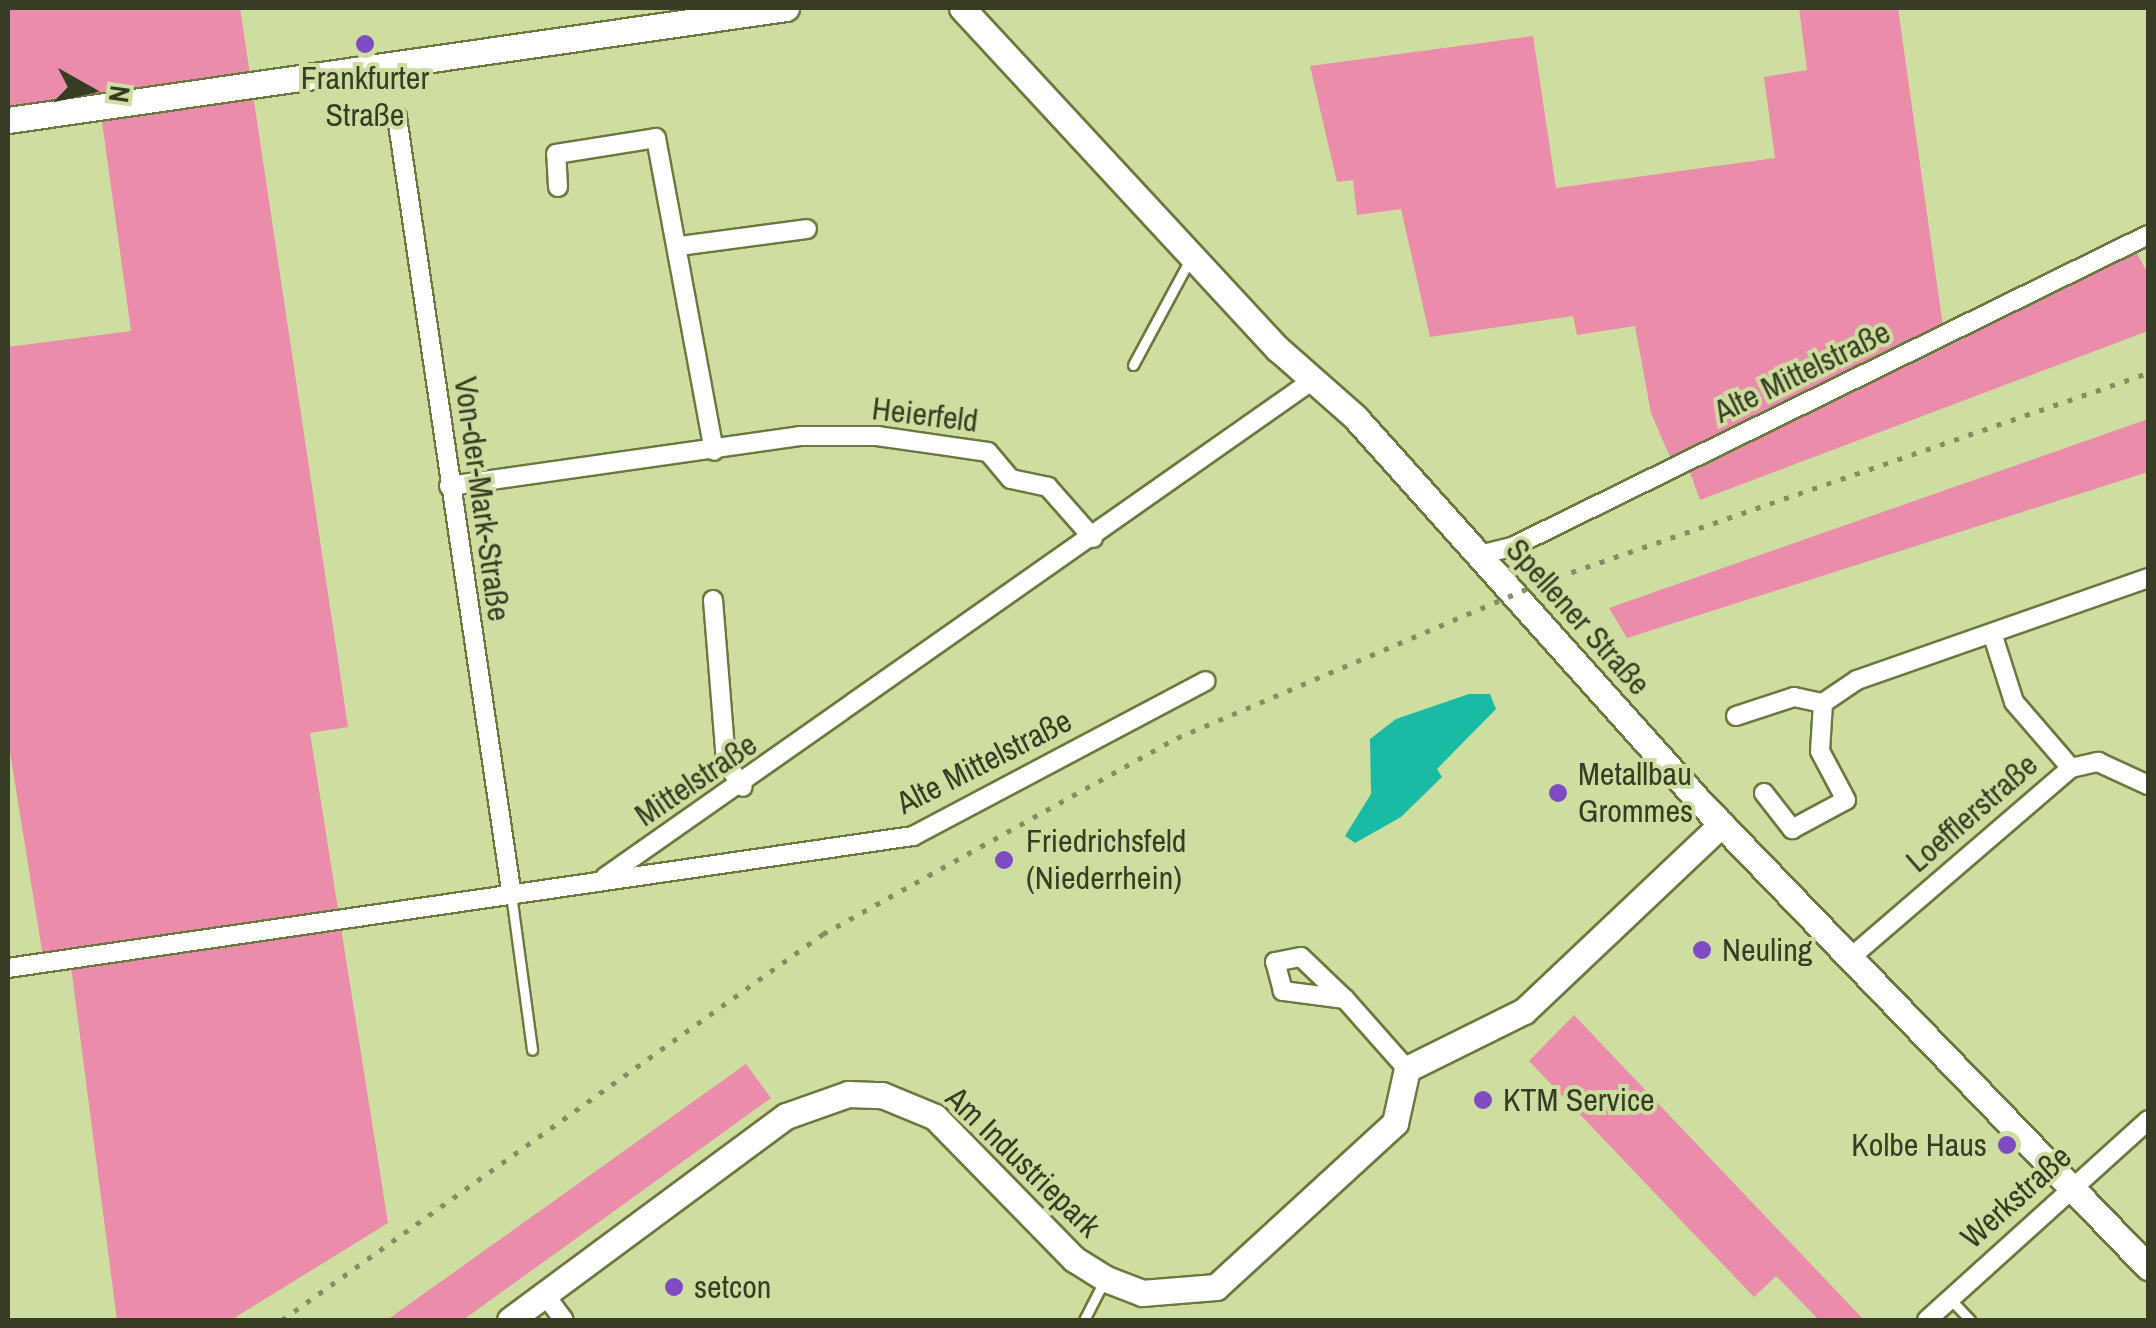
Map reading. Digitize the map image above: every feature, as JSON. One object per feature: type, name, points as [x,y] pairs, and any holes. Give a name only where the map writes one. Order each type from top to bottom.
[{"type":"street","points":[[8,120],[786,8]]},
{"type":"street","name":"Spellener Straße","points":[[962,8],[1479,554],[1722,824],[2148,1267]]},
{"type":"street","name":"Von-der-Mark-Straße","points":[[397,117],[511,890]]},
{"type":"street","points":[[558,187],[556,154],[656,138],[680,246],[714,452]]},
{"type":"street","points":[[680,246],[807,230]]},
{"type":"street","name":"Alte Mittelstraße","points":[[1479,554],[1514,546],[2148,234]]},
{"type":"street","name":"Mittelstraße","points":[[8,968],[511,890],[598,882],[744,788],[1313,380]]},
{"type":"street","name":"Heierfeld","points":[[449,486],[818,436],[988,452],[1011,479],[1048,487],[1094,538]]},
{"type":"street","points":[[1736,716],[1794,697],[1823,703],[1857,680],[1994,636],[2148,578]]},
{"type":"street","points":[[713,600],[726,762],[744,788]]},
{"type":"street","points":[[1994,636],[2014,702],[2071,768]]},
{"type":"street","name":"Alte Mittelstraße","points":[[598,882],[914,836],[1206,681]]},
{"type":"street","points":[[1764,793],[1792,829],[1846,800],[1820,750],[1823,703]]},
{"type":"street","name":"Loefflerstraße","points":[[1850,958],[2071,768],[2098,762],[2148,785]]},
{"type":"street","points":[[1345,999],[1407,1070],[1524,1011],[1722,824]]},
{"type":"street","name":"Am Industriepark","points":[[510,1320],[786,1116],[848,1094],[882,1095],[936,1117],[1074,1259],[1106,1279],[1176,1294],[1245,1269],[1395,1123],[1407,1070]]},
{"type":"street","name":"Werkstraße","points":[[1927,1320],[2148,1120]]},
{"type":"street","points":[[545,1295],[564,1320]]},
{"type":"lane","points":[[1133,365],[1195,254]]},
{"type":"lane","points":[[511,890],[532,1050]]},
{"type":"lane","points":[[1084,1320],[1106,1279]]},
{"type":"lane","points":[[1950,1299],[1970,1320]]},
{"type":"shaded area","points":[[8,8],[240,8],[348,727],[310,733],[388,1223],[231,1320],[117,1320],[70,959],[44,963],[8,740],[8,347],[131,331],[100,107],[8,119]]},
{"type":"shaded area","points":[[1799,8],[1898,8],[1943,327],[1670,457],[1651,413],[1635,326],[1577,335],[1573,316],[1430,337],[1401,209],[1357,215],[1353,180],[1337,182],[1310,66],[1533,36],[1556,188],[1775,158],[1764,77],[1807,70]]},
{"type":"shaded area","points":[[2135,250],[2148,274],[2148,331],[1700,500],[1688,467]]},
{"type":"shaded area","points":[[2148,419],[2148,472],[1627,638],[1609,608]]},
{"type":"shaded area","points":[[1574,1015],[1864,1320],[1819,1320],[1776,1276],[1754,1297],[1529,1061]]},
{"type":"shaded area","points":[[746,1064],[771,1098],[463,1320],[387,1320]]},
{"type":"water","points":[[1469,694],[1490,694],[1496,709],[1437,769],[1442,777],[1401,817],[1355,843],[1345,836],[1371,794],[1370,739],[1396,719]]},
{"type":"railway","points":[[282,1320],[823,934],[1177,738],[1543,582],[2148,373]]},
{"type":"place","name":"Frankfurter Straße","points":[[365,44]]},
{"type":"place","name":"Metallbau Grommes","points":[[1558,793]]},
{"type":"place","name":"Friedrichsfeld (Niederrhein)","points":[[1004,860]]},
{"type":"place","name":"Neuling","points":[[1702,950]]},
{"type":"place","name":"KTM Service","points":[[1483,1100]]},
{"type":"place","name":"Kolbe Haus","points":[[2007,1145]]},
{"type":"place","name":"setcon","points":[[674,1287]]}]
